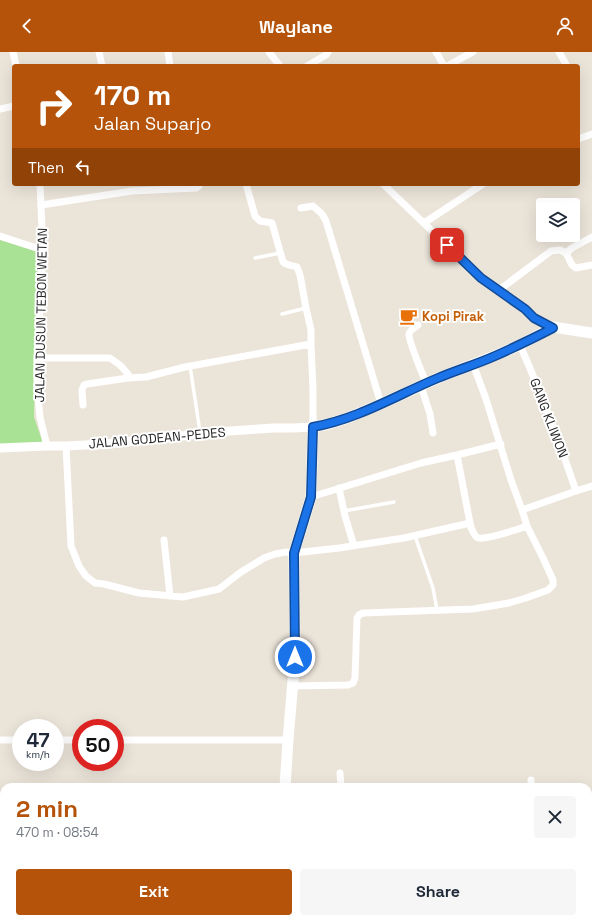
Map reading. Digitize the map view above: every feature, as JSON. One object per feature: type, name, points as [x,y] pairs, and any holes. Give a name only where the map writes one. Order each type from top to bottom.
[{"type":"main road","points":[[285,783],[295,657],[294,553],[311,497],[313,427],[347,418],[381,404],[438,378],[520,345],[553,328],[592,333]]},
{"type":"street","points":[[13,52],[16,64]]},
{"type":"street","points":[[99,52],[102,64]]},
{"type":"street","points":[[168,52],[170,64]]},
{"type":"street","points":[[269,52],[278,64]]},
{"type":"street","points":[[310,64],[326,55],[328,52]]},
{"type":"street","points":[[436,52],[444,64]]},
{"type":"street","points":[[449,64],[473,52]]},
{"type":"street","points":[[559,52],[566,64]]},
{"type":"street","points":[[0,109],[12,106]]},
{"type":"street","points":[[580,138],[592,134]]},
{"type":"street","name":"JALAN DUSUN TEBON WETAN","points":[[40,186],[43,250],[37,358],[37,388],[40,417],[47,446]]},
{"type":"street","points":[[41,205],[127,188],[196,188],[199,186]]},
{"type":"street","points":[[247,186],[255,216],[260,221],[272,223],[283,262],[290,266],[297,267],[300,275],[311,330],[313,427]]},
{"type":"street","points":[[385,186],[481,278],[525,309],[534,318],[553,328]]},
{"type":"street","points":[[424,223],[480,186]]},
{"type":"street","points":[[301,208],[313,206],[322,214],[326,221],[381,404]]},
{"type":"street","points":[[0,236],[43,250]]},
{"type":"street","points":[[566,254],[572,248],[592,237]]},
{"type":"street","points":[[499,290],[551,251],[560,250],[566,254],[572,265],[576,268],[592,265]]},
{"type":"street","points":[[418,325],[410,332],[409,335],[424,384],[433,433]]},
{"type":"street","points":[[83,405],[82,390],[84,385],[87,384],[146,377],[190,366],[311,344]]},
{"type":"street","name":"GANG KLIWON","points":[[520,345],[541,392],[576,491]]},
{"type":"street","points":[[37,358],[110,358],[120,365],[128,374],[128,378]]},
{"type":"street","points":[[292,686],[348,685],[353,683],[355,678],[357,618],[363,613],[473,609],[509,603],[541,593],[552,586],[553,580],[527,526],[511,480],[501,444],[473,364]]},
{"type":"street","name":"JALAN GODEAN-PEDES","points":[[0,448],[66,446],[177,437],[200,433],[313,427]]},
{"type":"street","points":[[311,497],[421,463],[501,444]]},
{"type":"street","points":[[66,446],[71,546],[79,566],[86,576],[95,583],[139,592],[183,597],[219,589],[241,572],[264,558],[280,553],[294,553],[354,546],[415,536],[470,523]]},
{"type":"street","points":[[457,455],[471,528],[476,537],[490,537],[527,526]]},
{"type":"street","points":[[522,510],[592,486]]},
{"type":"street","points":[[339,488],[354,546]]},
{"type":"street","points":[[164,540],[170,596]]},
{"type":"street","points":[[0,740],[12,740]]},
{"type":"street","points":[[124,740],[288,740]]},
{"type":"street","points":[[340,773],[341,783]]},
{"type":"lane","points":[[255,258],[280,252]]},
{"type":"lane","points":[[282,314],[306,308]]},
{"type":"lane","points":[[190,366],[200,433]]},
{"type":"lane","points":[[344,511],[394,502]]},
{"type":"lane","points":[[415,536],[433,588],[437,610]]},
{"type":"green space","points":[[0,240],[38,252],[34,417],[45,449],[0,449]]},
{"type":"place","name":"Kopi Pirak","points":[[409,316]]},
{"type":"route","points":[[295,657],[294,553],[311,497],[313,427],[329,424],[359,414],[438,378],[520,345],[553,328],[534,318],[525,309],[481,278],[447,245]]}]
